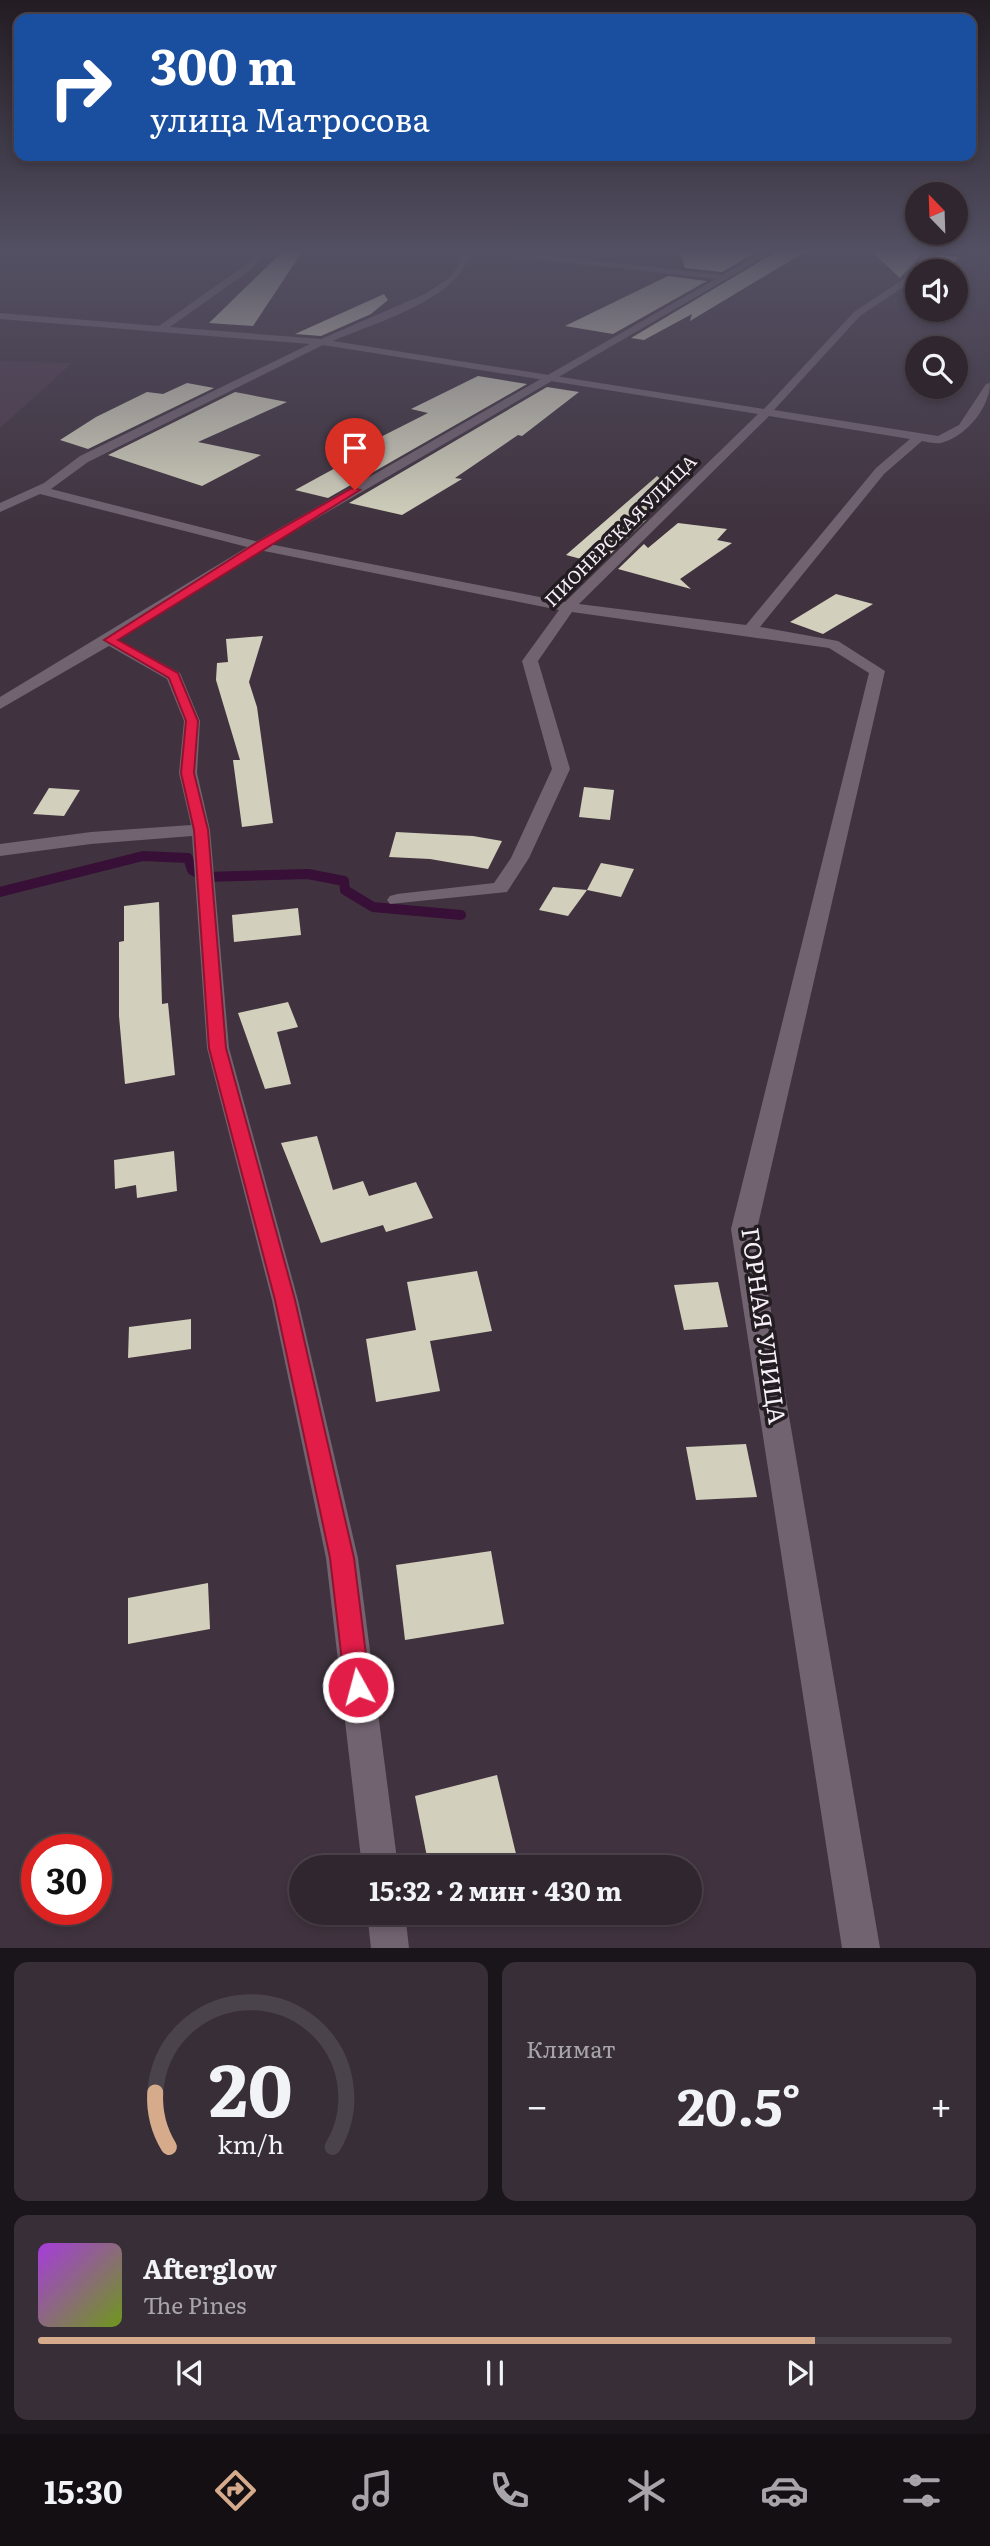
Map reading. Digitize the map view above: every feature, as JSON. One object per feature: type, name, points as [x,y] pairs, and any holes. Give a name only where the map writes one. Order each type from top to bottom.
[{"type":"street","points":[[297,340],[940,440],[963,427],[990,386]]},
{"type":"street","points":[[0,508],[39,490],[84,459],[326,340]]},
{"type":"street","points":[[0,704],[110,640],[259,546],[613,340]]},
{"type":"street","name":"ПИОНЕРСКАЯ УЛИЦА","points":[[397,900],[500,888],[520,859],[561,769],[530,661],[568,607],[765,414],[833,340]]},
{"type":"street","points":[[39,490],[259,546],[568,607],[750,630],[880,471],[919,437]]},
{"type":"street","name":"ГОРНАЯ УЛИЦА","points":[[750,630],[833,644],[877,671],[744,1229],[861,1948]]},
{"type":"street","points":[[110,640],[174,676],[192,721],[188,773],[201,830],[218,1048],[285,1300],[342,1558],[379,1855]]},
{"type":"street","points":[[0,849],[91,838],[201,830]]},
{"type":"street","points":[[387,1925],[390,1948]]},
{"type":"shaded area","points":[[0,361],[72,363],[0,428]]},
{"type":"building","points":[[478,376],[527,384],[328,498],[295,490],[350,460],[347,454],[428,413],[411,409]]},
{"type":"building","points":[[187,383],[214,388],[88,449],[60,440],[96,417],[147,392],[163,394]]},
{"type":"building","points":[[547,387],[579,392],[522,436],[518,435],[455,478],[462,479],[402,515],[349,503]]},
{"type":"building","points":[[235,392],[287,402],[198,442],[261,455],[202,486],[108,455]]},
{"type":"building","points":[[657,476],[666,484],[640,519],[646,520],[600,564],[566,555]]},
{"type":"building","points":[[678,523],[727,529],[717,540],[732,543],[680,579],[691,589],[618,569],[644,544],[648,548]]},
{"type":"building","points":[[836,594],[873,604],[823,634],[790,622]]},
{"type":"building","points":[[263,636],[249,682],[257,707],[273,823],[242,827],[233,760],[240,760],[216,680],[217,663],[228,662],[226,639]]},
{"type":"building","points":[[584,787],[614,790],[610,820],[579,817]]},
{"type":"building","points":[[49,788],[80,790],[64,816],[33,814]]},
{"type":"building","points":[[396,832],[473,836],[502,841],[488,869],[430,859],[389,857]]},
{"type":"building","points":[[601,863],[634,869],[621,897],[587,890]]},
{"type":"building","points":[[553,887],[587,890],[568,916],[539,910]]},
{"type":"building","points":[[159,902],[162,1004],[168,1003],[175,1075],[125,1084],[119,1016],[119,942],[124,941],[124,906]]},
{"type":"building","points":[[298,908],[301,935],[234,942],[232,915]]},
{"type":"building","points":[[288,1002],[298,1027],[277,1032],[291,1084],[265,1089],[238,1013]]},
{"type":"building","points":[[317,1136],[333,1190],[363,1181],[369,1196],[416,1182],[433,1218],[386,1232],[383,1225],[321,1243],[281,1143]]},
{"type":"building","points":[[174,1151],[177,1191],[137,1198],[136,1185],[115,1189],[114,1160]]},
{"type":"building","points":[[477,1271],[492,1331],[430,1341],[440,1391],[376,1402],[366,1339],[416,1330],[407,1282]]},
{"type":"building","points":[[718,1282],[728,1327],[684,1330],[674,1285]]},
{"type":"building","points":[[191,1319],[191,1349],[128,1358],[129,1327]]},
{"type":"building","points":[[746,1444],[757,1497],[696,1500],[686,1447]]},
{"type":"building","points":[[491,1551],[504,1624],[405,1640],[396,1565]]},
{"type":"building","points":[[208,1583],[210,1629],[128,1644],[128,1598]]},
{"type":"building","points":[[497,1775],[516,1855],[427,1855],[415,1796]]},
{"type":"waterway","points":[[0,892],[143,856],[188,858],[192,870],[206,877],[308,874],[344,881],[345,890],[373,907],[461,915]]},
{"type":"route","points":[[355,490],[259,546],[110,640],[174,676],[192,721],[188,773],[201,830],[218,1048],[285,1300],[331,1506],[342,1558],[358,1687]]}]
